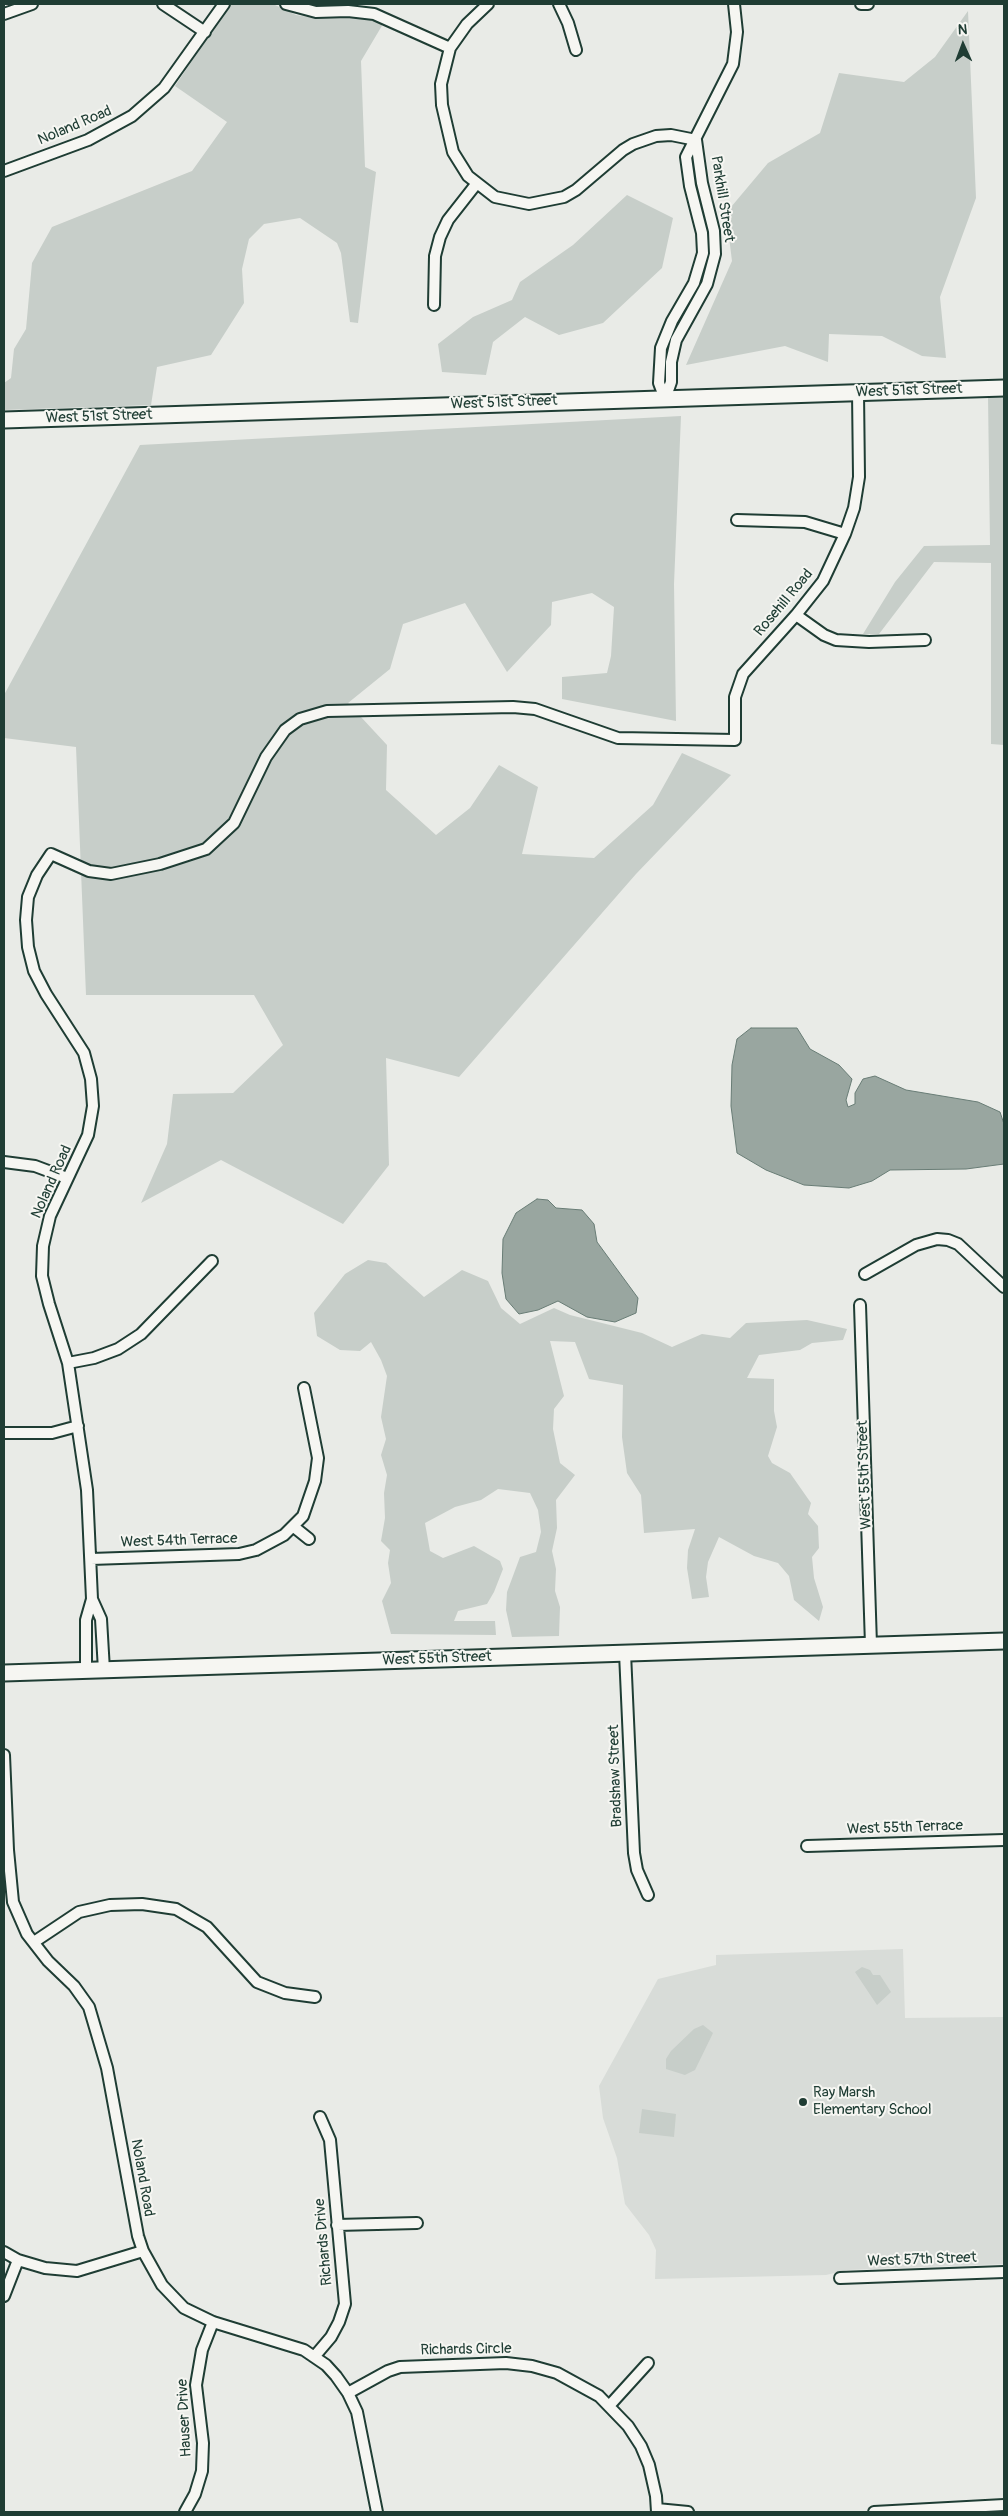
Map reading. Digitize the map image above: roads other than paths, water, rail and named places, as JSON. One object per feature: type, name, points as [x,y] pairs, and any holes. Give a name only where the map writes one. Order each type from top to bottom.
[{"type":"street","points":[[4,14],[32,4]]},
{"type":"street","points":[[163,4],[205,32]]},
{"type":"street","name":"Noland Road","points":[[4,171],[88,140],[132,116],[164,88],[224,4]]},
{"type":"street","points":[[286,4],[316,12],[374,14],[450,48]]},
{"type":"street","points":[[488,4],[467,24],[450,48],[441,84],[446,125],[453,152],[460,167],[495,197],[511,202],[529,204],[547,202],[564,197],[576,190],[623,150],[633,144],[656,136],[671,135],[696,140]]},
{"type":"street","points":[[559,4],[568,23],[576,50]]},
{"type":"street","name":"Parkhill Street","points":[[665,398],[659,383],[661,348],[672,321],[696,278],[701,264],[703,244],[697,210],[688,178],[686,157],[733,64],[737,32],[734,4]]},
{"type":"street","points":[[861,4],[868,4]]},
{"type":"street","name":"Parkhill Street","points":[[665,398],[672,382],[671,362],[676,340],[707,284],[713,267],[715,243],[709,207],[702,183],[696,140]]},
{"type":"street","points":[[434,305],[435,256],[440,237],[448,220],[477,183]]},
{"type":"street","points":[[697,210],[709,207]]},
{"type":"street","points":[[696,278],[707,284]]},
{"type":"street","name":"West 51st Street","points":[[4,420],[1004,388]]},
{"type":"street","name":"Rosehill Road","points":[[51,854],[89,871],[111,874],[160,864],[206,849],[234,823],[266,756],[285,730],[300,719],[327,711],[512,707],[535,709],[618,738],[735,740],[735,697],[738,684],[749,666],[796,615],[823,581],[845,534],[854,508],[859,477],[858,392]]},
{"type":"street","points":[[737,520],[805,522],[845,534]]},
{"type":"street","points":[[796,615],[824,635],[836,640],[869,642],[926,640]]},
{"type":"street","name":"Noland Road","points":[[51,854],[37,875],[28,897],[26,920],[28,947],[34,971],[46,994],[84,1053],[91,1079],[93,1106],[88,1135],[50,1216],[43,1246],[42,1276],[68,1364],[87,1490],[92,1599],[86,1620],[86,1670]]},
{"type":"street","points":[[4,1162],[35,1166],[67,1178]]},
{"type":"street","points":[[866,1274],[916,1245],[937,1239],[948,1240],[958,1244],[1004,1288]]},
{"type":"street","points":[[68,1364],[94,1358],[118,1349],[140,1334],[212,1261]]},
{"type":"street","name":"West 55th Street","points":[[860,1305],[871,1645]]},
{"type":"street","name":"West 54th Terrace","points":[[91,1559],[239,1554],[264,1546],[294,1527],[303,1516],[310,1498],[318,1458],[304,1388]]},
{"type":"street","points":[[4,1433],[52,1432],[78,1426]]},
{"type":"street","points":[[294,1527],[309,1539]]},
{"type":"street","name":"Noland Road","points":[[92,1599],[101,1619],[104,1670]]},
{"type":"street","name":"West 55th Street","points":[[4,1673],[1004,1641]]},
{"type":"street","name":"Bradshaw Street","points":[[625,1653],[634,1853],[637,1870],[648,1895]]},
{"type":"street","name":"Noland Road","points":[[4,1755],[8,1846],[13,1902],[27,1934],[48,1961],[74,1986],[89,2007],[99,2035],[107,2068],[138,2236],[143,2251],[171,2298],[195,2315],[283,2342],[326,2365],[348,2393],[357,2412],[377,2512]]},
{"type":"street","name":"West 55th Terrace","points":[[807,1846],[1004,1840]]},
{"type":"street","points":[[34,1942],[79,1912],[110,1905],[142,1904],[176,1909],[207,1927],[257,1982],[285,1993],[316,1997]]},
{"type":"street","name":"Richards Drive","points":[[314,2357],[331,2336],[339,2322],[344,2304],[330,2140],[320,2117]]},
{"type":"street","points":[[337,2224],[416,2223]]},
{"type":"street","points":[[4,2252],[18,2260],[45,2268],[77,2271],[143,2251]]},
{"type":"street","points":[[4,2296],[18,2260]]},
{"type":"street","name":"West 57th Street","points":[[840,2278],[1004,2272]]},
{"type":"street","name":"Hauser Drive","points":[[185,2512],[193,2499],[202,2471],[203,2443],[196,2385],[202,2350],[213,2322]]},
{"type":"street","name":"Richards Circle","points":[[348,2393],[388,2371],[400,2367],[506,2363],[532,2366],[557,2373],[586,2387],[610,2406],[628,2426],[640,2446],[655,2486],[657,2511]]},
{"type":"street","points":[[610,2406],[648,2363]]},
{"type":"street","points":[[874,2512],[1004,2505]]},
{"type":"street","points":[[657,2511],[688,2512]]},
{"type":"place","name":"Ray Marsh Elementary School","points":[[803,2102]]}]
